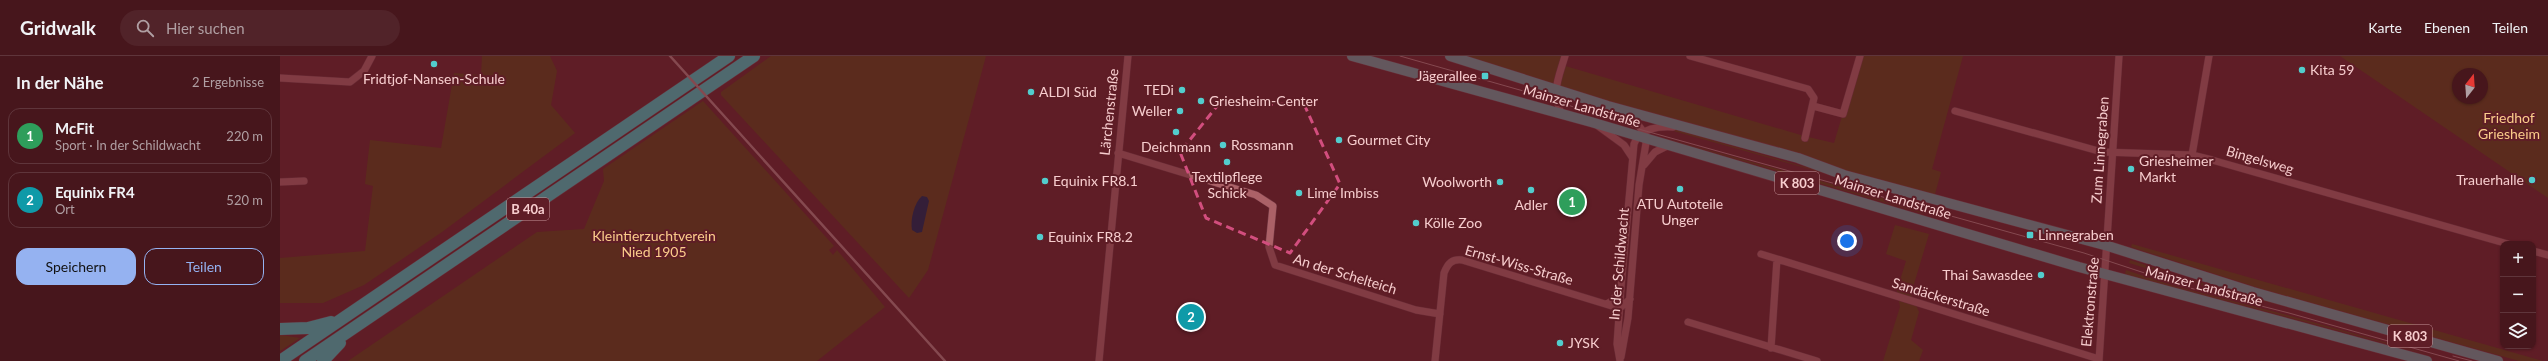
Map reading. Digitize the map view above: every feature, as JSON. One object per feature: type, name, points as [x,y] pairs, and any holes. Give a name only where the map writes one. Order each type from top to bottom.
[{"type":"highway","name":"B 40a","points":[[305,361],[754,56]]},
{"type":"highway","name":"B 40a","points":[[280,361],[726,58]]},
{"type":"highway","points":[[280,329],[320,326],[346,317]]},
{"type":"highway","points":[[323,361],[356,327]]},
{"type":"main road","name":"Mainzer Landstraße","points":[[1352,56],[1642,136],[2105,274],[2427,361]]},
{"type":"main road","name":"Mainzer Landstraße","points":[[1450,56],[1626,111],[1798,158],[1874,183],[1928,196],[2108,246],[2253,292],[2498,361]]},
{"type":"street","points":[[280,78],[350,82],[364,71],[372,56]]},
{"type":"street","name":"Lärchenstraße","points":[[1099,361],[1128,56]]},
{"type":"street","points":[[1562,115],[1556,101],[1555,88],[1565,56]]},
{"type":"street","points":[[1690,56],[1808,89],[1814,98],[1804,138]]},
{"type":"street","points":[[1813,106],[1843,114],[1860,56]]},
{"type":"street","name":"Zum Linnegraben","points":[[2108,246],[2120,56]]},
{"type":"street","points":[[2192,155],[2209,56]]},
{"type":"street","points":[[1626,111],[1634,118],[1642,136],[1658,127],[1689,127]]},
{"type":"street","name":"Bingelsweg","points":[[1955,111],[2089,149],[2114,152],[2192,155],[2500,242]]},
{"type":"street","points":[[1591,122],[1624,145],[1632,157]]},
{"type":"street","name":"In der Schildwacht","points":[[1620,361],[1617,344],[1632,157],[1642,136]]},
{"type":"street","name":"In der Schildwacht","points":[[1620,361],[1630,299],[1641,169],[1642,136]]},
{"type":"street","points":[[1641,169],[1655,152],[1669,145]]},
{"type":"street","name":"An der Schelteich","points":[[1118,154],[1256,195],[1269,202],[1273,206],[1269,247],[1275,265],[1416,310],[1440,314]]},
{"type":"street","points":[[280,182],[304,181]]},
{"type":"street","name":"Elektronstraße","points":[[2099,360],[2108,246]]},
{"type":"street","points":[[2536,252],[2548,255]]},
{"type":"street","name":"Sandäckerstraße","points":[[1760,254],[2099,360]]},
{"type":"street","points":[[1771,348],[1777,259]]},
{"type":"street","name":"Ernst-Wiss-Straße","points":[[1435,361],[1444,273],[1447,264],[1457,260],[1620,308]]},
{"type":"street","name":"In der Schildwacht","points":[[1607,304],[1615,298],[1621,287]]},
{"type":"street","points":[[1620,308],[1630,299]]},
{"type":"street","points":[[1688,322],[1817,361]]},
{"type":"highlighted area","points":[[1304,104],[1340,184],[1290,253],[1206,218],[1180,152],[1218,105]]},
{"type":"green space","points":[[482,56],[550,56],[557,71],[551,105],[575,133],[442,232],[364,285],[323,303],[280,303],[280,258],[365,251],[373,186],[365,184],[370,140],[441,148],[454,73],[481,75]]},
{"type":"green space","points":[[771,56],[986,56],[928,270],[909,298],[721,95],[721,92]]},
{"type":"green space","points":[[1450,56],[1565,56],[1562,65],[1804,136],[1834,143],[1860,56],[1963,56],[1932,169],[1941,172],[1934,198]]},
{"type":"green space","name":"Friedhof Griesheim","points":[[2340,56],[2548,56],[2548,198]]},
{"type":"green space","name":"Kleintierzuchtverein Nied 1905","points":[[703,101],[834,246],[829,250],[833,255],[837,250],[885,307],[817,361],[348,361],[537,232],[584,229],[604,181],[603,169]]},
{"type":"green space","points":[[1663,128],[1673,129],[1923,201]]},
{"type":"green space","points":[[1654,135],[1926,210],[1924,214]]},
{"type":"green space","points":[[1895,225],[1929,234],[1911,294],[1919,312],[1911,340],[1923,350],[1919,361],[1883,361],[1900,307],[1897,290],[1906,261],[1886,254]]},
{"type":"green space","points":[[2132,244],[2543,361],[2519,361],[2265,290],[2131,247]]},
{"type":"green space","points":[[2130,260],[2221,289],[2254,295],[2322,316],[2204,286],[2129,263]]},
{"type":"green space","points":[[2126,270],[2174,286],[2287,315],[2452,361],[2125,274]]},
{"type":"green space","points":[[280,335],[300,338],[280,351]]},
{"type":"water","points":[[922,196],[927,197],[929,201],[922,232],[917,233],[912,230],[912,217],[915,207]]},
{"type":"tram line","points":[[1400,56],[1541,96],[1642,130],[2084,253],[2190,288],[2289,313],[2459,361]]},
{"type":"tram line","points":[[2453,356],[2472,361]]},
{"type":"railway","points":[[670,56],[945,361]]},
{"type":"place","name":"Fridtjof-Nansen-Schule","points":[[434,64]]},
{"type":"place","name":"Kita 59","points":[[2302,70]]},
{"type":"place","name":"Jägerallee","points":[[1485,76]]},
{"type":"place","name":"TEDi","points":[[1182,90]]},
{"type":"place","name":"ALDI Süd","points":[[1031,92]]},
{"type":"place","name":"Griesheim-Center","points":[[1201,101]]},
{"type":"place","name":"Weller","points":[[1180,111]]},
{"type":"place","name":"Deichmann","points":[[1176,132]]},
{"type":"place","name":"Gourmet City","points":[[1339,140]]},
{"type":"place","name":"Rossmann","points":[[1223,145]]},
{"type":"place","name":"Textilpflege Schick","points":[[1227,162]]},
{"type":"place","name":"Griesheimer Markt","points":[[2131,169]]},
{"type":"place","name":"Trauerhalle","points":[[2532,180]]},
{"type":"place","name":"Equinix FR8.1","points":[[1045,181]]},
{"type":"place","name":"Woolworth","points":[[1500,182]]},
{"type":"place","name":"ATU Autoteile Unger","points":[[1680,189]]},
{"type":"place","name":"Adler","points":[[1531,190]]},
{"type":"place","name":"Lime Imbiss","points":[[1299,193]]},
{"type":"place","name":"McFit","points":[[1572,202]]},
{"type":"place","name":"Kölle Zoo","points":[[1416,223]]},
{"type":"place","name":"Linnegraben","points":[[2030,235]]},
{"type":"place","name":"Equinix FR8.2","points":[[1040,237]]},
{"type":"place","name":"Thai Sawasdee","points":[[2041,275]]},
{"type":"place","name":"Equinix FR4","points":[[1191,317]]},
{"type":"place","name":"JYSK","points":[[1560,343]]}]
